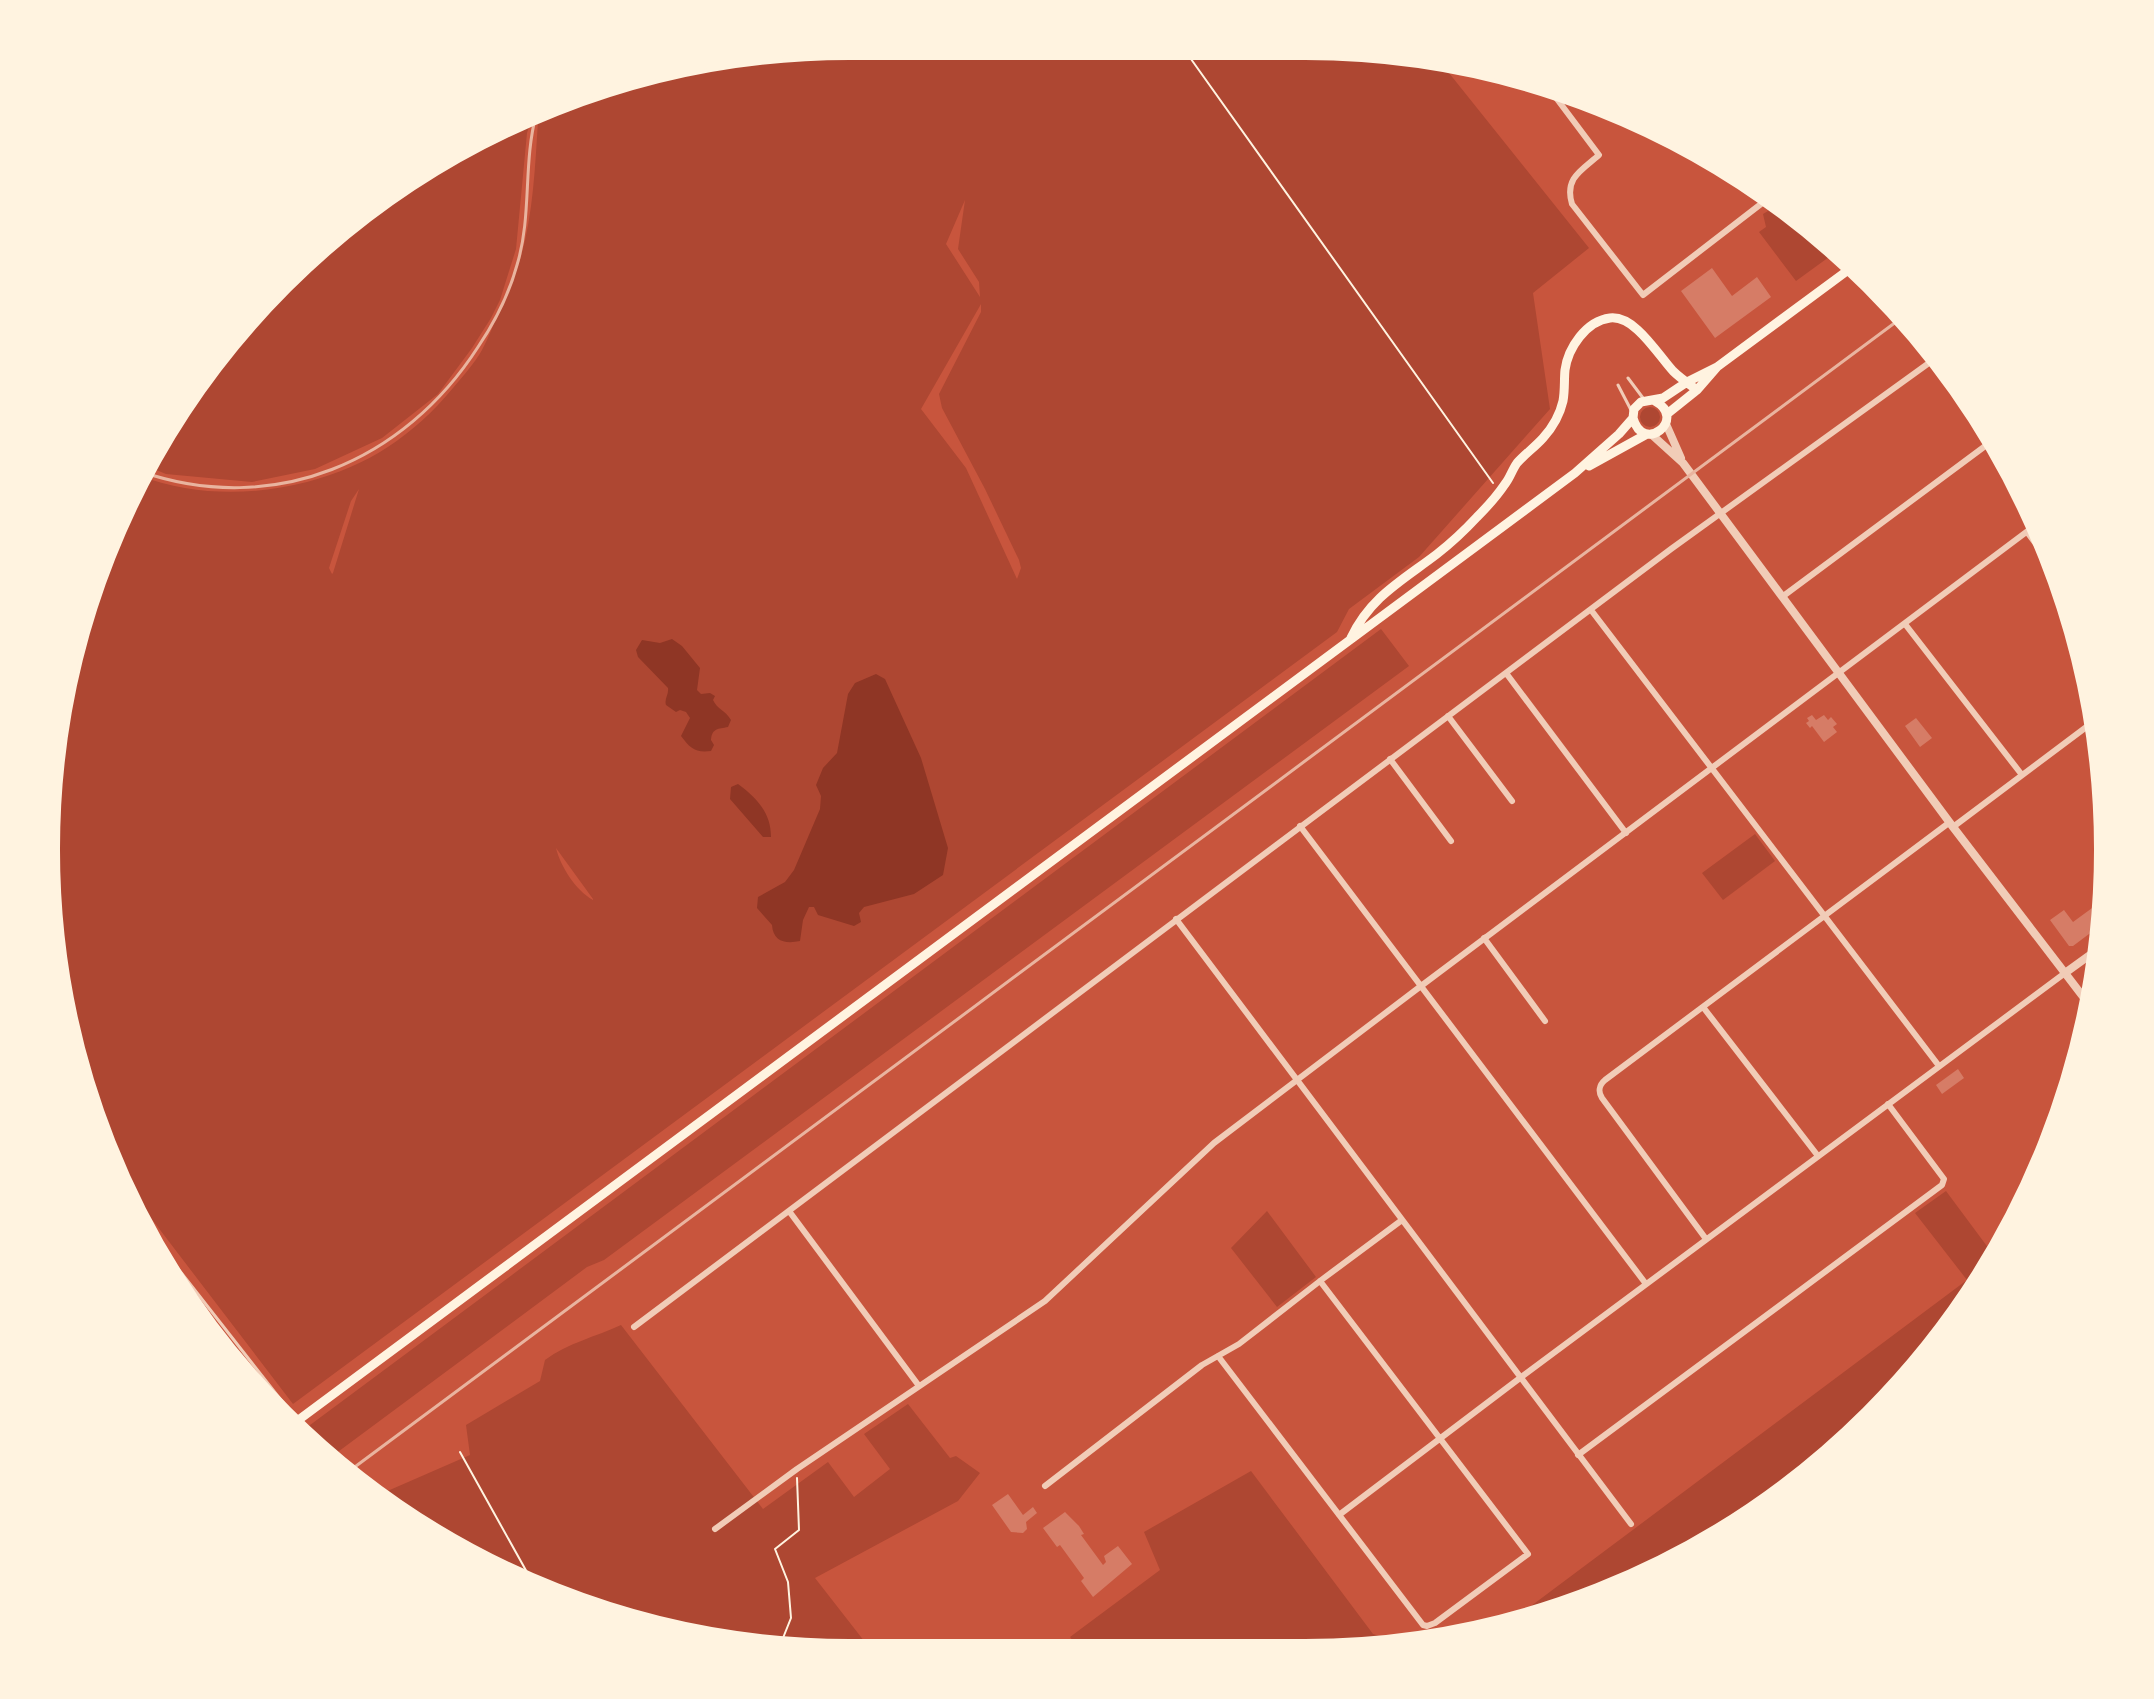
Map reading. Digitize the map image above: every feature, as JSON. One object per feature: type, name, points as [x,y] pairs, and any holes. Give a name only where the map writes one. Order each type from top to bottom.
[{"type":"main road","points":[[300,1419],[1575,473],[1619,434],[1633,416],[1637,405],[1667,395],[1717,367],[1845,272]]},
{"type":"main road","points":[[1349,641],[1369,607],[1384,592],[1439,552],[1478,516],[1507,482],[1519,462],[1552,427],[1563,401],[1565,369],[1570,352],[1579,338],[1595,324],[1616,318],[1641,331],[1656,353],[1697,390]]},
{"type":"main road","points":[[1575,473],[1649,434],[1657,433],[1666,419],[1717,367]]},
{"type":"main road","points":[[1650,400],[1663,406],[1666,419]]},
{"type":"main road","points":[[1633,416],[1635,427],[1649,434]]},
{"type":"street","points":[[1560,100],[1599,155],[1573,179],[1569,192],[1572,204],[1643,295],[1761,204]]},
{"type":"street","points":[[634,1327],[1300,826],[1721,513],[1928,363]]},
{"type":"street","points":[[1666,419],[1683,463]]},
{"type":"street","points":[[1649,434],[1683,463],[2082,996]]},
{"type":"street","points":[[1782,597],[1985,446]]},
{"type":"street","points":[[715,1529],[797,1469],[1045,1301],[1214,1143],[2027,532],[2032,539]]},
{"type":"street","points":[[1591,610],[1939,1066]]},
{"type":"street","points":[[1905,624],[2022,775]]},
{"type":"street","points":[[1506,673],[1626,833]]},
{"type":"street","points":[[1448,716],[1512,801]]},
{"type":"street","points":[[1706,1239],[1602,1098],[1599,1089],[1605,1080],[2086,727]]},
{"type":"street","points":[[1390,759],[1451,841]]},
{"type":"street","points":[[1300,826],[1646,1284]]},
{"type":"street","points":[[1176,919],[1631,1524]]},
{"type":"street","points":[[1484,938],[1545,1021]]},
{"type":"street","points":[[1339,1515],[2089,956]]},
{"type":"street","points":[[1703,1007],[1818,1156]]},
{"type":"street","points":[[1578,1455],[1942,1185],[1944,1179],[1888,1104]]},
{"type":"street","points":[[789,1211],[919,1386]]},
{"type":"street","points":[[1045,1486],[1202,1365],[1239,1344],[1402,1220]]},
{"type":"street","points":[[1218,1356],[1419,1621],[1427,1626],[1435,1623],[1528,1554],[1320,1281]]},
{"type":"lane","points":[[1628,378],[1650,400]]},
{"type":"lane","points":[[1618,385],[1633,416]]},
{"type":"lane","points":[[185,1279],[260,1378]]},
{"type":"path","points":[[1190,58],[1498,492]]},
{"type":"path","points":[[460,1452],[527,1572]]},
{"type":"path","points":[[783,1638],[791,1618],[788,1582],[775,1549],[799,1530],[797,1469]]},
{"type":"shaded area","points":[[850,58],[1356,60],[1448,71],[1589,248],[1533,293],[1550,409],[1419,557],[1349,609],[1337,632],[293,1404],[146,1212],[118,1152],[100,1104],[73,1004],[60,901],[60,798],[73,695],[100,595],[118,547],[150,480],[223,492],[286,487],[350,467],[405,435],[438,405],[482,350],[518,266],[530,213],[538,122],[645,85],[746,65]],"holes":[[[965,200],[958,249],[979,282],[980,297],[946,244]],[[981,304],[981,312],[939,394],[942,408],[1019,560],[1021,568],[1017,579],[966,468],[921,409]],[[359,489],[333,573],[332,574],[329,568],[351,501]],[[556,848],[593,900],[574,884]]]},
{"type":"shaded area","points":[[529,126],[516,249],[500,300],[472,348],[438,394],[382,438],[315,469],[252,482],[166,474],[156,470],[191,410],[254,328],[290,290],[328,254],[410,191],[454,164]]},
{"type":"shaded area","points":[[1767,208],[1829,257],[1796,281],[1759,232],[1766,227],[1763,214],[1768,211]]},
{"type":"shaded area","points":[[1650,407],[1657,410],[1660,417],[1657,424],[1650,427],[1643,424],[1640,417],[1643,410]]},
{"type":"shaded area","points":[[1381,629],[1409,666],[604,1260],[587,1267],[337,1452],[308,1426]]},
{"type":"shaded area","points":[[672,639],[700,668],[697,690],[701,694],[715,696],[715,703],[731,720],[728,727],[713,733],[711,751],[697,750],[684,740],[681,736],[690,718],[686,712],[676,712],[666,705],[668,688],[638,657],[636,650],[642,640],[660,643]]},
{"type":"shaded area","points":[[876,674],[885,679],[921,758],[948,848],[943,875],[914,894],[864,907],[859,913],[861,922],[854,926],[818,915],[814,907],[809,907],[803,920],[800,941],[781,940],[757,908],[758,897],[785,882],[794,870],[820,809],[821,796],[816,785],[823,768],[837,753],[848,694],[855,683]]},
{"type":"shaded area","points":[[738,784],[762,807],[769,821],[771,837],[763,837],[730,799],[731,787]]},
{"type":"shaded area","points":[[1755,834],[1775,861],[1723,900],[1702,873]]},
{"type":"shaded area","points":[[1946,1191],[1988,1248],[1963,1289],[1932,1331],[1864,1409],[1786,1477],[1700,1535],[1607,1581],[1528,1608],[1967,1280],[1915,1213]]},
{"type":"shaded area","points":[[1267,1211],[1316,1277],[1277,1307],[1231,1248]]},
{"type":"shaded area","points":[[621,1325],[763,1509],[828,1462],[854,1497],[890,1469],[864,1434],[908,1404],[950,1458],[956,1456],[980,1473],[958,1501],[815,1578],[864,1641],[746,1634],[695,1626],[595,1599],[499,1559],[454,1535],[387,1491],[470,1455],[466,1425],[540,1381],[545,1360]]},
{"type":"shaded area","points":[[1251,1471],[1373,1634],[1381,1637],[1304,1641],[1073,1641],[1070,1637],[1160,1570],[1144,1532]]},
{"type":"building","points":[[1712,268],[1732,296],[1757,277],[1771,297],[1715,338],[1681,291]]},
{"type":"building","points":[[1812,715],[1816,720],[1824,715],[1828,720],[1831,717],[1837,724],[1833,727],[1837,732],[1824,742],[1806,723]]},
{"type":"building","points":[[1916,718],[1932,738],[1920,747],[1905,726]]},
{"type":"building","points":[[2093,907],[2091,933],[2069,946],[2050,920],[2064,910],[2073,922]]},
{"type":"building","points":[[1958,1069],[1964,1078],[1942,1094],[1936,1085]]},
{"type":"building","points":[[1008,1494],[1023,1515],[1033,1507],[1037,1513],[1026,1522],[1027,1529],[1023,1533],[1011,1532],[992,1505]]},
{"type":"building","points":[[1065,1512],[1079,1526],[1084,1534],[1081,1535],[1103,1565],[1106,1562],[1104,1556],[1118,1546],[1132,1564],[1093,1597],[1081,1581],[1084,1578],[1043,1528]]},
{"type":"railway","points":[[153,475],[191,484],[240,488],[287,483],[332,470],[374,449],[413,421],[448,387],[478,347],[510,287],[522,246],[534,124]]},
{"type":"railway","points":[[355,1467],[1895,323]]}]
